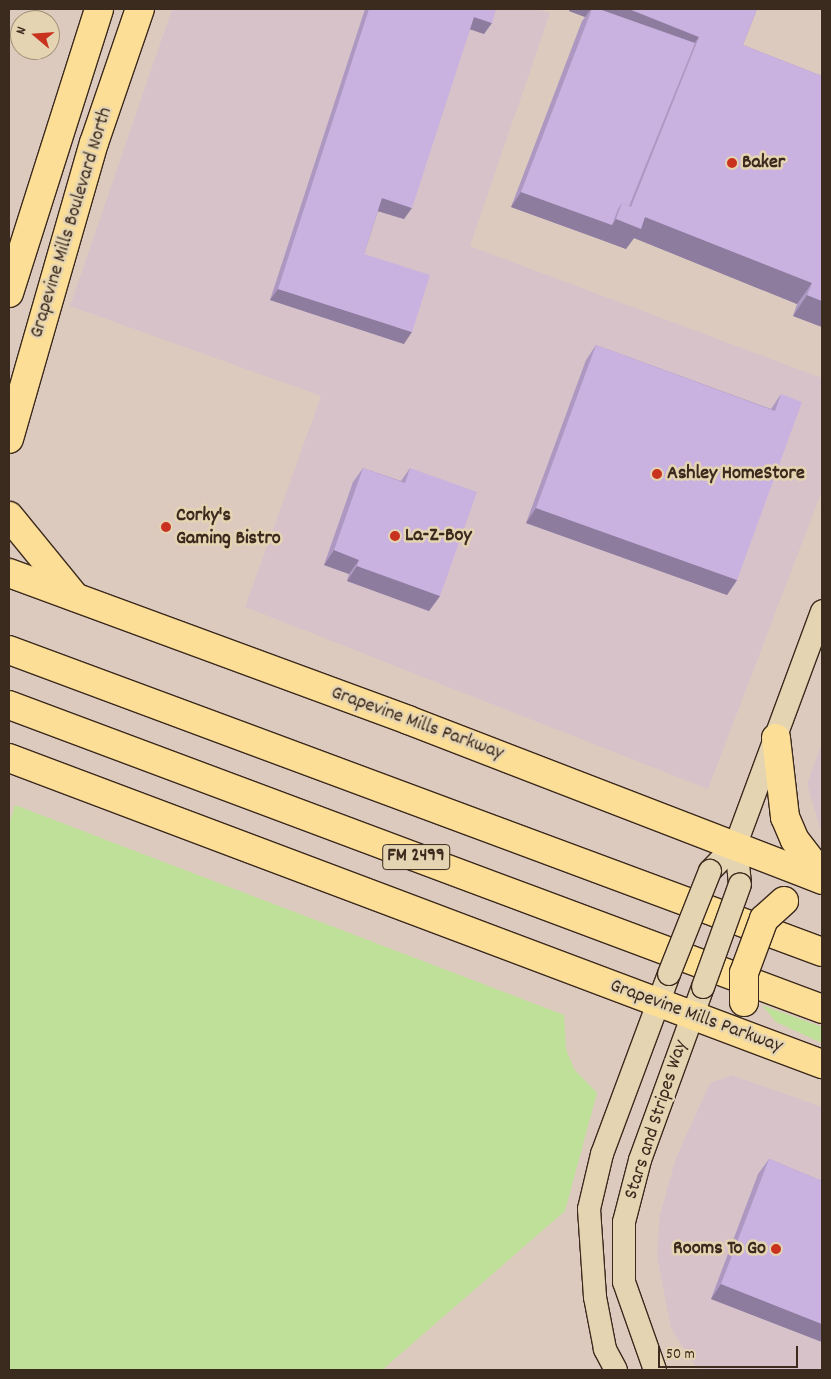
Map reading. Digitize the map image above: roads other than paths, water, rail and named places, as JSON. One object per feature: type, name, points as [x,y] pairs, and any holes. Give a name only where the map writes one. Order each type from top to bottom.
[{"type":"main road","name":"Grapevine Mills Boulevard North","points":[[9,293],[99,9]]},
{"type":"main road","name":"Grapevine Mills Boulevard North","points":[[9,439],[94,143],[140,9]]},
{"type":"main road","points":[[59,133],[94,143]]},
{"type":"main road","points":[[9,516],[76,598]]},
{"type":"main road","name":"Grapevine Mills Parkway","points":[[9,573],[736,844],[822,880]]},
{"type":"main road","name":"FM 2499","points":[[9,650],[822,952]]},
{"type":"main road","name":"FM 2499","points":[[9,705],[822,1009]]},
{"type":"main road","points":[[776,738],[785,817],[796,840],[822,875]]},
{"type":"main road","name":"Grapevine Mills Parkway","points":[[9,758],[658,1004],[822,1064]]},
{"type":"main road","points":[[9,771],[66,780]]},
{"type":"main road","points":[[757,1040],[744,1002],[744,972],[764,919],[784,901],[822,884]]},
{"type":"street","name":"Stars and Stripes Way","points":[[616,1370],[605,1349],[595,1297],[589,1209],[602,1154],[710,871],[736,844],[822,611]]},
{"type":"street","name":"Stars and Stripes Way","points":[[655,1370],[624,1282],[624,1222],[640,1160],[740,884],[736,844]]},
{"type":"place","name":"Baker","points":[[732,163]]},
{"type":"place","name":"Ashley HomeStore","points":[[657,474]]},
{"type":"place","name":"Corky's Gaming Bistro","points":[[166,527]]},
{"type":"place","name":"La-Z-Boy","points":[[395,536]]},
{"type":"place","name":"Rooms To Go","points":[[776,1249]]}]
